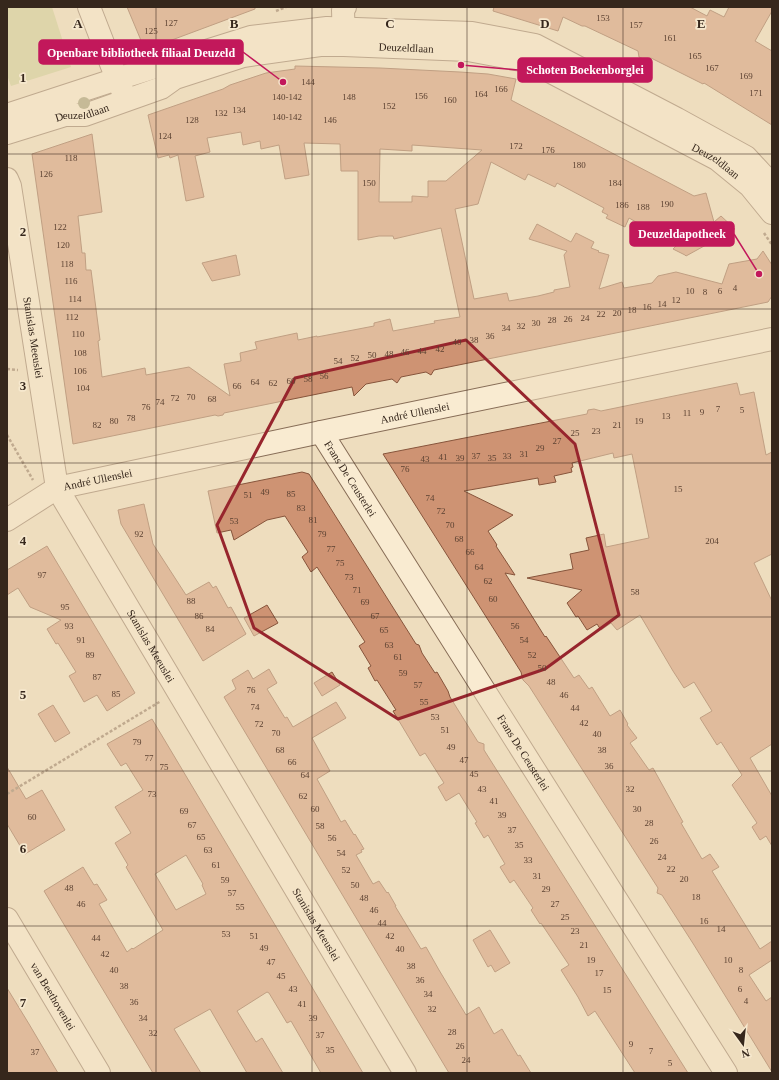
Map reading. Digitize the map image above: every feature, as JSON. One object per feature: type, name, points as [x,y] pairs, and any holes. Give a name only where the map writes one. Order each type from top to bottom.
[{"type":"street","points":[[89,7],[116,79],[126,101]]},
{"type":"street","points":[[344,36],[343,10],[345,7]]},
{"type":"street","name":"Deuzeldlaan","points":[[7,115],[251,37],[327,28],[344,36],[468,50],[532,62],[717,159],[750,186],[768,223]]},
{"type":"street","name":"Deuzeldlaan","points":[[7,133],[64,115],[85,115],[162,88],[175,78],[244,56],[320,45],[344,36],[472,33],[536,45],[678,119],[746,157],[772,185]]},
{"type":"street","name":"Stanislas Meeuslei","points":[[7,179],[10,186],[50,493],[178,691],[405,1073]]},
{"type":"street","name":"André Ullenslei","points":[[7,520],[50,493],[321,432],[772,338]]},
{"type":"street","name":"Frans De Ceusterlei","points":[[321,432],[726,1073]]},
{"type":"street","name":"van Beethovenlei","points":[[7,920],[99,1073]]},
{"type":"path","points":[[768,223],[772,245]]},
{"type":"path","points":[[7,435],[50,493]]},
{"type":"path","points":[[7,794],[178,691]]},
{"type":"highlighted area","points":[[466,340],[575,444],[619,615],[545,669],[398,719],[254,628],[217,525],[295,378]]},
{"type":"green space","points":[[7,7],[52,7],[71,67],[11,86],[7,75]]},
{"type":"building","points":[[127,7],[255,7],[255,9],[145,50]]},
{"type":"building","points":[[494,7],[690,7],[707,16],[710,10],[724,17],[729,7],[772,7],[772,11],[755,41],[772,51],[772,125],[704,83],[703,84],[651,58],[646,60],[639,57],[638,51],[585,26],[563,17],[558,31],[493,11]]},
{"type":"building","points":[[295,66],[380,68],[488,74],[516,79],[511,100],[694,196],[706,193],[714,222],[721,216],[735,229],[686,256],[673,249],[677,245],[629,218],[625,227],[606,218],[608,215],[602,212],[604,208],[557,183],[555,187],[528,174],[525,180],[491,162],[478,204],[455,209],[474,299],[507,293],[509,301],[538,296],[554,292],[554,290],[570,287],[564,255],[567,251],[529,239],[537,224],[571,242],[576,233],[594,242],[591,248],[609,255],[599,289],[622,282],[624,288],[652,283],[658,276],[676,272],[722,284],[729,264],[757,259],[763,251],[772,265],[772,296],[768,302],[434,370],[431,375],[426,372],[401,377],[397,383],[392,379],[366,384],[354,396],[352,387],[224,413],[223,415],[215,415],[73,444],[32,154],[92,134],[102,212],[78,216],[82,253],[85,253],[86,270],[91,270],[100,340],[98,341],[102,377],[145,368],[146,375],[189,367],[230,396],[224,364],[241,361],[240,353],[257,349],[255,342],[297,333],[298,340],[317,337],[374,326],[374,323],[390,319],[393,331],[435,323],[434,321],[460,317],[441,228],[394,239],[393,236],[379,236],[358,240],[358,171],[341,171],[340,144],[304,143],[309,175],[285,179],[279,145],[261,149],[260,141],[243,145],[241,132],[207,138],[210,152],[195,156],[204,197],[186,201],[178,155],[170,158],[169,155],[158,158],[148,115],[266,73],[295,69]],"holes":[[[412,145],[482,150],[446,181],[428,181],[428,197],[412,196],[412,202],[379,202],[380,149],[412,151]]]},
{"type":"building","points":[[236,255],[240,275],[212,281],[202,263]]},
{"type":"building","points":[[737,383],[740,395],[754,392],[766,455],[772,452],[772,554],[754,563],[772,601],[772,744],[750,758],[772,796],[772,846],[766,836],[760,840],[752,827],[757,823],[732,785],[742,775],[721,742],[717,745],[700,718],[712,711],[694,682],[684,688],[640,615],[617,630],[611,623],[601,630],[597,624],[587,630],[567,603],[582,590],[527,578],[573,569],[570,554],[589,550],[586,538],[604,534],[606,547],[649,538],[632,454],[614,458],[613,453],[572,463],[572,472],[554,476],[556,482],[539,485],[538,478],[464,491],[513,515],[488,531],[515,575],[505,573],[545,637],[546,636],[574,678],[579,675],[589,689],[592,687],[610,716],[620,710],[628,724],[627,725],[637,738],[630,743],[649,770],[653,768],[683,822],[681,823],[702,859],[710,854],[719,867],[712,871],[760,949],[772,941],[772,960],[749,975],[766,1001],[772,997],[772,1072],[662,895],[657,893],[658,888],[529,686],[523,680],[521,672],[383,454],[587,414],[588,410],[594,409],[601,411]]},
{"type":"building","points":[[302,472],[309,474],[416,644],[419,645],[422,653],[435,673],[437,672],[450,697],[478,742],[484,744],[484,750],[688,1073],[635,1073],[595,1011],[588,1016],[561,970],[569,965],[541,923],[540,924],[531,910],[533,908],[514,880],[510,883],[500,867],[505,864],[488,835],[484,838],[475,823],[477,822],[459,793],[446,801],[438,787],[444,783],[425,753],[420,756],[393,711],[396,710],[377,680],[375,681],[368,668],[371,666],[359,646],[365,642],[317,567],[311,572],[302,557],[308,552],[285,516],[267,520],[234,540],[231,530],[217,533],[208,491]]},
{"type":"building","points":[[144,504],[153,544],[186,595],[209,582],[213,588],[216,586],[228,608],[231,607],[246,634],[203,661],[121,524],[118,510]]},
{"type":"building","points":[[47,546],[135,693],[107,711],[97,695],[84,702],[69,676],[76,672],[58,643],[56,644],[47,629],[61,620],[30,607],[18,588],[7,595],[7,570]]},
{"type":"building","points":[[267,605],[278,623],[254,636],[244,618]]},
{"type":"building","points":[[269,669],[277,683],[267,689],[285,718],[287,717],[293,727],[336,702],[346,718],[312,738],[330,771],[317,779],[341,822],[345,820],[364,849],[356,855],[373,884],[379,881],[387,893],[388,892],[421,949],[426,947],[466,1015],[479,1007],[494,1034],[502,1029],[518,1056],[520,1055],[531,1073],[449,1073],[224,697],[236,689],[232,680],[248,670],[253,679]]},
{"type":"building","points":[[332,672],[340,685],[322,696],[314,683]]},
{"type":"building","points":[[53,705],[70,733],[55,742],[38,714]]},
{"type":"building","points":[[152,719],[363,1073],[321,1073],[291,1021],[287,1023],[267,992],[237,1011],[256,1042],[262,1038],[283,1073],[247,1073],[210,1009],[174,1029],[201,1073],[153,1073],[44,891],[83,867],[94,885],[97,884],[107,900],[99,904],[127,952],[163,930],[126,867],[128,865],[115,843],[131,833],[115,807],[143,790],[126,763],[121,766],[107,744]],"holes":[[[186,855],[203,884],[202,885],[206,894],[176,910],[155,874]]]},
{"type":"building","points":[[7,767],[26,799],[42,790],[65,830],[25,854],[7,824]]},
{"type":"building","points":[[490,930],[510,963],[495,972],[491,965],[488,967],[473,940]]},
{"type":"building","points":[[7,988],[29,1024],[58,1073],[7,1073]]},
{"type":"place","name":"Schoten Boekenborglei","points":[[461,65]]},
{"type":"place","name":"Openbare bibliotheek filiaal Deuzeld","points":[[283,82]]},
{"type":"place","name":"Deuzeldapotheek","points":[[759,274]]}]
